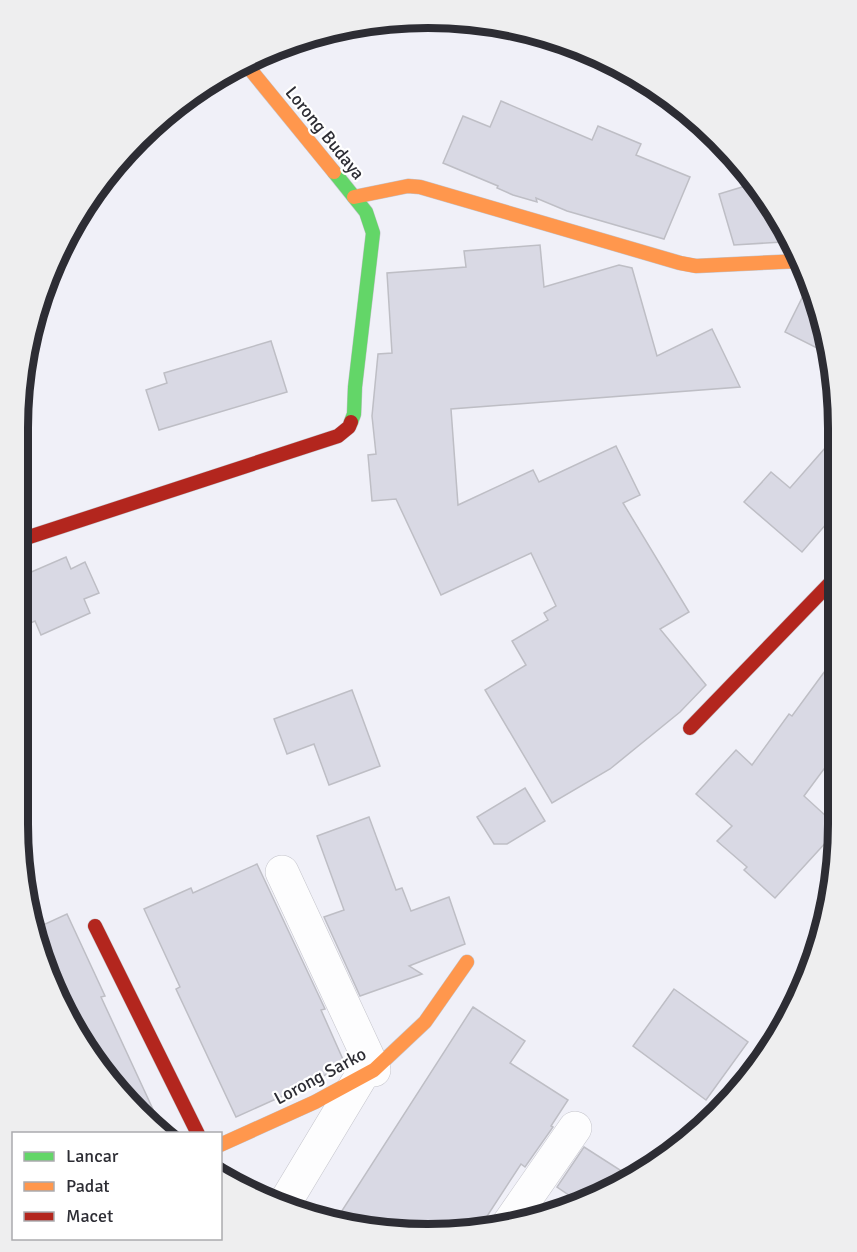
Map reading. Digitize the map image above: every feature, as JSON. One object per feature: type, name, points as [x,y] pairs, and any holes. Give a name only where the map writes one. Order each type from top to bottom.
[{"type":"street","name":"Lorong Budaya","points":[[28,537],[338,436],[349,428],[354,414],[355,387],[373,233],[366,212],[251,70]]},
{"type":"street","points":[[354,197],[408,186],[420,187],[680,263],[696,266],[792,261]]},
{"type":"street","points":[[690,728],[828,585]]},
{"type":"street","points":[[282,872],[367,1074],[288,1198]]},
{"type":"street","points":[[95,926],[197,1132]]},
{"type":"street","name":"Lorong Sarko","points":[[222,1144],[315,1102],[367,1074],[425,1022],[467,962]]},
{"type":"street","points":[[515,1214],[575,1128]]},
{"type":"building","points":[[501,101],[592,140],[598,126],[641,144],[636,155],[690,177],[664,239],[567,211],[536,198],[537,202],[513,195],[497,188],[498,186],[443,163],[463,116],[490,127]]},
{"type":"building","points":[[746,186],[782,242],[734,245],[719,194]]},
{"type":"building","points":[[540,245],[544,287],[619,265],[632,268],[657,356],[712,329],[740,387],[451,409],[458,505],[533,470],[539,482],[616,446],[640,495],[623,503],[689,612],[660,629],[706,685],[680,712],[610,769],[552,803],[485,690],[526,665],[512,641],[548,620],[544,613],[556,606],[531,553],[441,595],[396,499],[372,501],[368,455],[376,454],[372,416],[378,354],[392,353],[387,273],[466,267],[464,251]]},
{"type":"building","points":[[804,293],[821,350],[785,332]]},
{"type":"building","points":[[271,341],[287,392],[159,430],[146,390],[167,383],[164,373]]},
{"type":"building","points":[[828,445],[828,522],[802,552],[744,502],[771,472],[790,488]]},
{"type":"building","points":[[66,557],[71,569],[85,562],[99,593],[84,599],[90,613],[41,635],[35,621],[28,624],[28,573]]},
{"type":"building","points":[[828,667],[828,764],[804,796],[828,818],[828,840],[775,898],[744,870],[747,867],[717,841],[732,826],[696,794],[736,750],[752,765],[789,714],[792,716]]},
{"type":"building","points":[[352,690],[380,766],[329,785],[314,744],[287,754],[274,719]]},
{"type":"building","points":[[525,788],[545,821],[507,844],[494,844],[477,817]]},
{"type":"building","points":[[369,817],[396,890],[402,888],[411,911],[449,897],[465,944],[409,966],[422,974],[360,996],[324,917],[344,910],[317,836]]},
{"type":"building","points":[[257,864],[325,1009],[321,1010],[345,1064],[307,1085],[236,1117],[176,989],[180,987],[144,909],[191,888],[193,893]]},
{"type":"building","points":[[67,914],[105,996],[101,997],[156,1115],[111,1067],[82,1023],[59,977],[42,926]]},
{"type":"building","points":[[674,989],[748,1042],[706,1100],[633,1046]]},
{"type":"building","points":[[473,1007],[525,1041],[510,1063],[568,1100],[551,1126],[553,1127],[525,1167],[521,1164],[485,1219],[455,1223],[402,1223],[340,1214]]},
{"type":"building","points":[[584,1147],[624,1172],[571,1197],[557,1187]]},
{"type":"traffic: fast","points":[[334,172],[366,212],[373,233],[355,387],[354,414],[351,422]]},
{"type":"traffic: slow","points":[[251,70],[334,172]]},
{"type":"traffic: slow","points":[[354,197],[408,186],[420,187],[680,263],[696,266],[792,261]]},
{"type":"traffic: slow","points":[[222,1144],[315,1102],[374,1070],[425,1022],[467,962]]},
{"type":"traffic: jam","points":[[28,537],[338,436],[349,427],[351,422]]},
{"type":"traffic: jam","points":[[690,728],[828,585]]},
{"type":"traffic: jam","points":[[95,926],[197,1132]]}]
